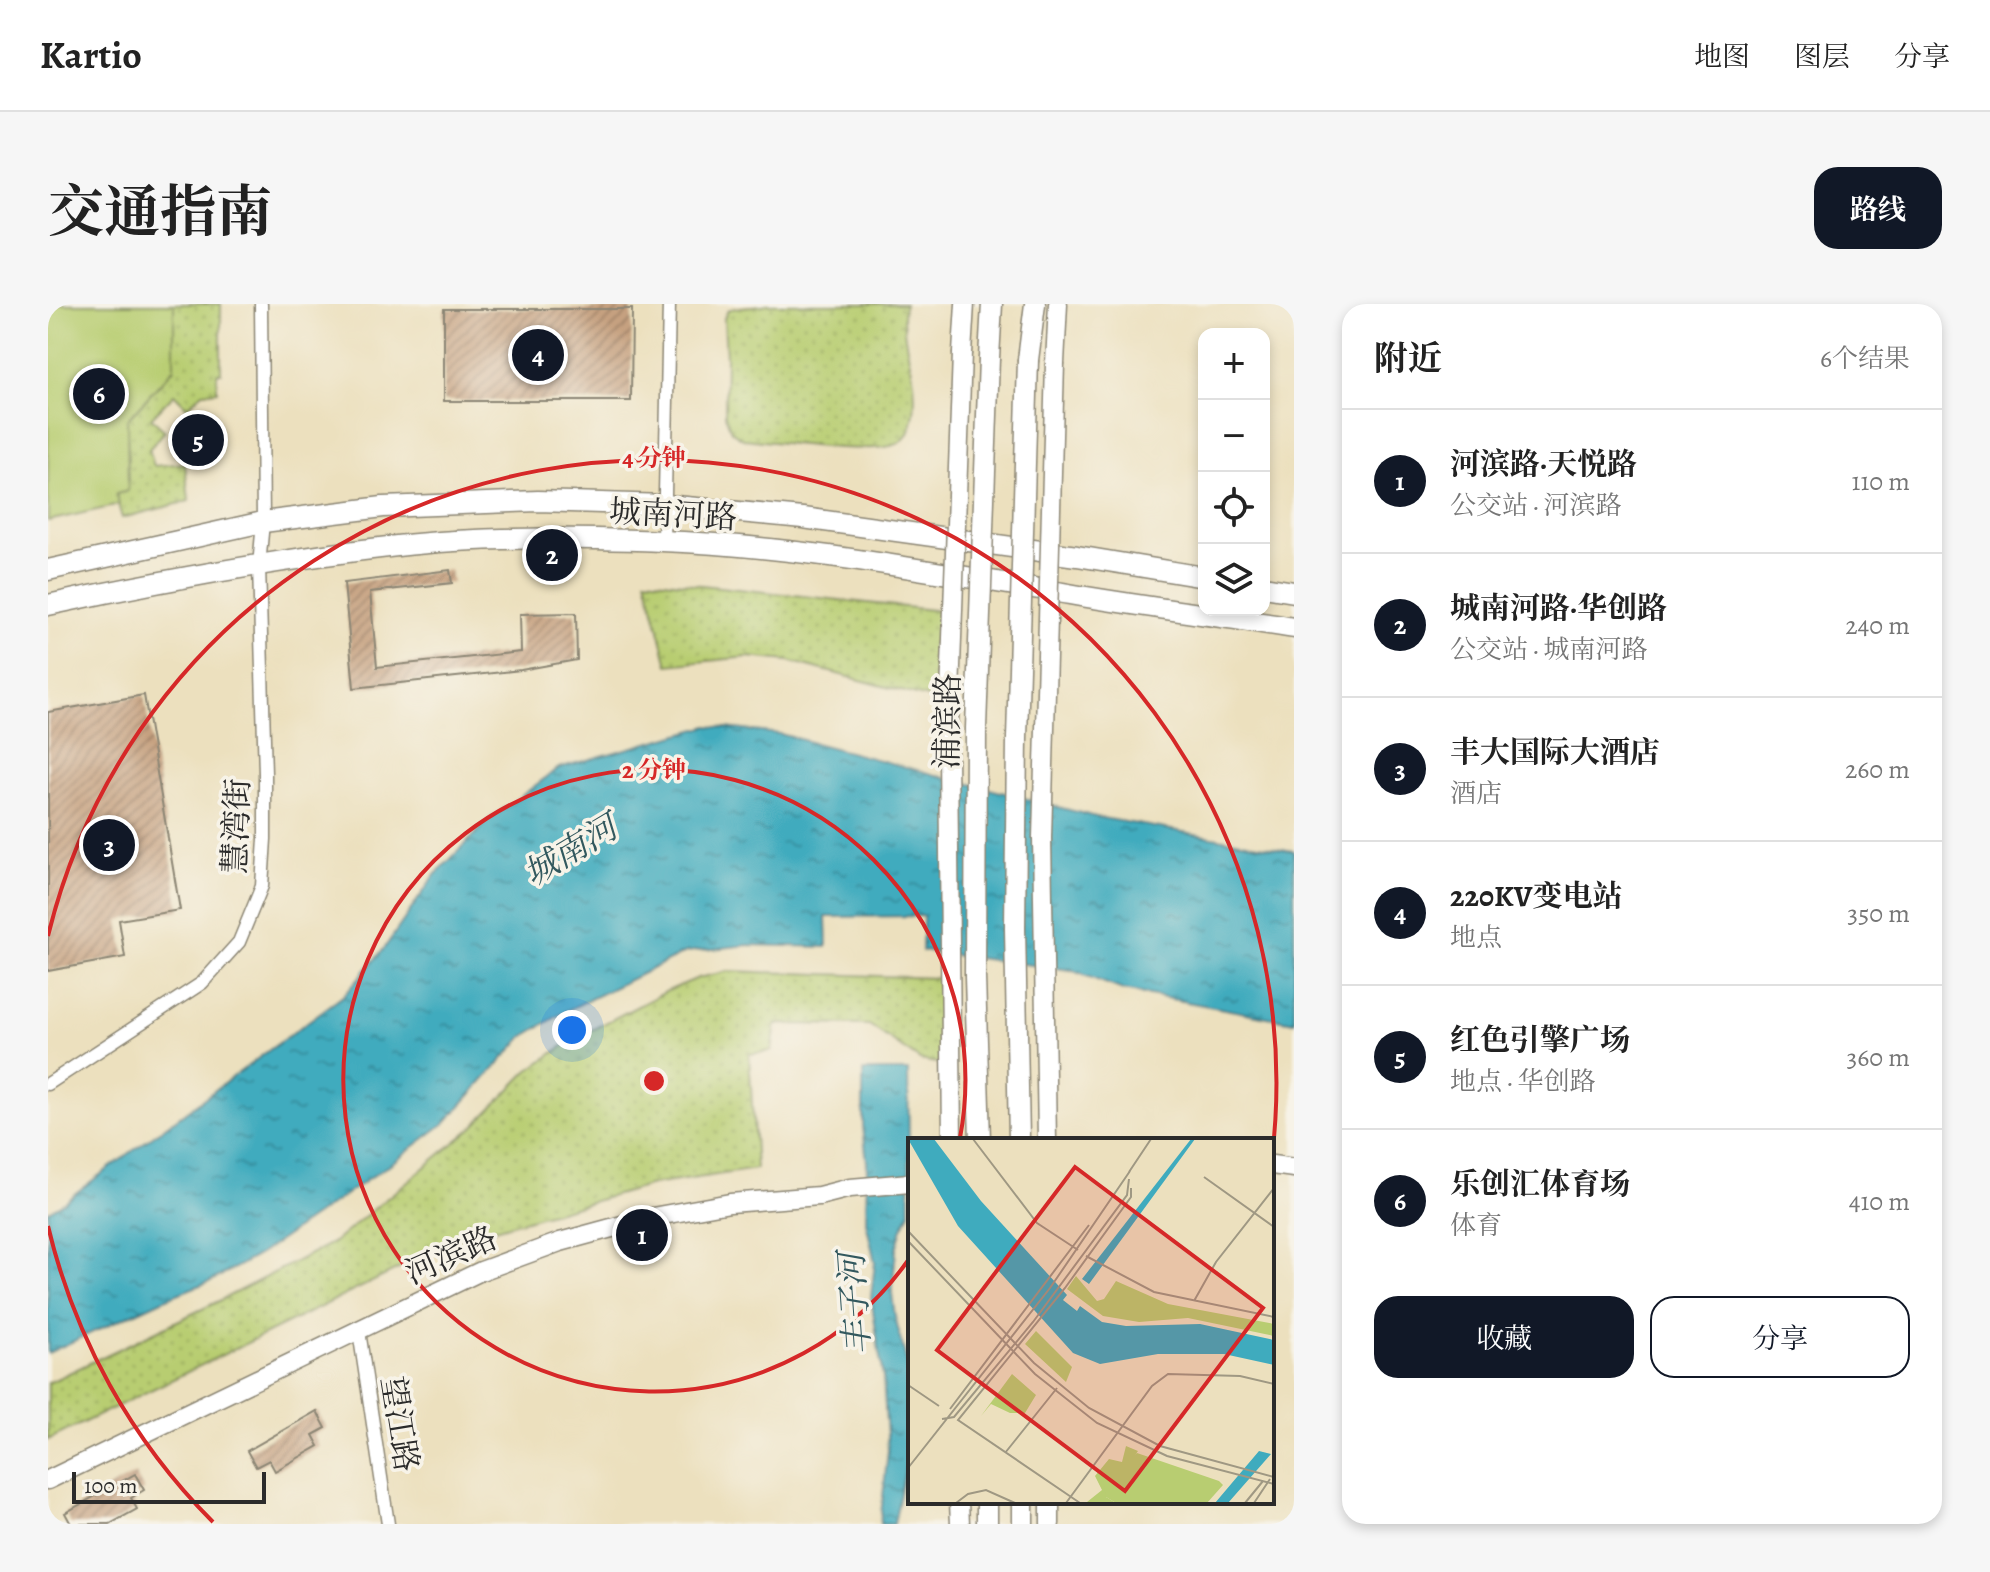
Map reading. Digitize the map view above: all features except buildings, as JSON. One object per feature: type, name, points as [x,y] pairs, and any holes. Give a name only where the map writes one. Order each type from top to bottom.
[{"type":"main road","name":"浦滨路","points":[[980,1138],[975,977],[976,744],[990,304]]},
{"type":"main road","points":[[1019,1138],[1016,785],[1028,360],[1035,304]]},
{"type":"main road","name":"城南河路","points":[[48,570],[263,522],[383,507],[538,501],[665,505],[803,518],[1198,576]]},
{"type":"main road","name":"城南河路","points":[[48,605],[259,566],[398,546],[543,540],[664,541],[844,558],[1294,628]]},
{"type":"main road","points":[[1270,588],[1294,592]]},
{"type":"street","name":"慧湾街","points":[[48,1084],[202,983],[239,942],[262,886],[265,839],[259,566],[263,522],[261,304]]},
{"type":"street","points":[[664,541],[669,304]]},
{"type":"street","name":"浦滨路","points":[[952,1138],[948,752],[965,304]]},
{"type":"street","points":[[1047,1138],[1042,838],[1058,304]]},
{"type":"street","points":[[1274,1165],[1294,1168]]},
{"type":"street","name":"河滨路","points":[[48,1480],[481,1271],[560,1242],[652,1217],[730,1203],[819,1196],[850,1188],[908,1183]]},
{"type":"street","name":"望江路","points":[[359,1331],[388,1524]]},
{"type":"street","points":[[959,1504],[960,1524]]},
{"type":"green space","points":[[48,304],[174,304],[174,368],[127,420],[128,491],[116,494],[119,505],[48,521]]},
{"type":"green space","points":[[174,304],[221,304],[221,373],[217,373],[217,391],[203,392],[187,407],[174,394],[151,418],[165,431],[149,449],[154,466],[185,463],[189,501],[122,518],[115,494],[128,491],[127,420],[174,368]]},
{"type":"green space","points":[[768,304],[905,304],[906,346],[915,397],[911,427],[902,441],[873,448],[827,447],[743,439],[731,431],[725,415],[724,318],[733,308]]},
{"type":"green space","points":[[646,579],[941,611],[935,700],[789,661],[748,657],[668,665]]},
{"type":"green space","points":[[729,971],[938,978],[943,1064],[920,1060],[869,1025],[776,1024],[772,1051],[749,1054],[756,1169],[652,1185],[462,1238],[48,1440],[48,1383],[334,1242],[472,1128],[528,1071],[572,1040],[665,992],[698,978]]},
{"type":"water","name":"城南河","points":[[708,726],[780,734],[1096,817],[1294,851],[1294,1022],[1123,990],[1071,970],[922,951],[923,916],[826,917],[827,947],[748,945],[686,952],[568,1010],[523,1037],[445,1123],[260,1254],[213,1280],[48,1353],[48,1211],[344,995],[383,950],[435,875],[490,819],[559,768]]},
{"type":"water","points":[[863,1071],[908,1071],[908,1217],[896,1250],[892,1293],[908,1367],[908,1454],[894,1524],[880,1524],[888,1450],[883,1378],[871,1297],[875,1262],[866,1222],[867,1162],[863,1126]]},
{"type":"place","name":"220KV变电站","points":[[538,355]]},
{"type":"place","name":"乐创汇体育场","points":[[99,394]]},
{"type":"place","name":"红色引擎广场","points":[[198,440]]},
{"type":"place","name":"城南河路·华创路","points":[[552,555]]},
{"type":"place","name":"丰大国际大酒店","points":[[109,845]]},
{"type":"place","name":"河滨路·天悦路","points":[[642,1235]]},
{"type":"water label","name":"丰子河","points":[[854,1304]]}]
